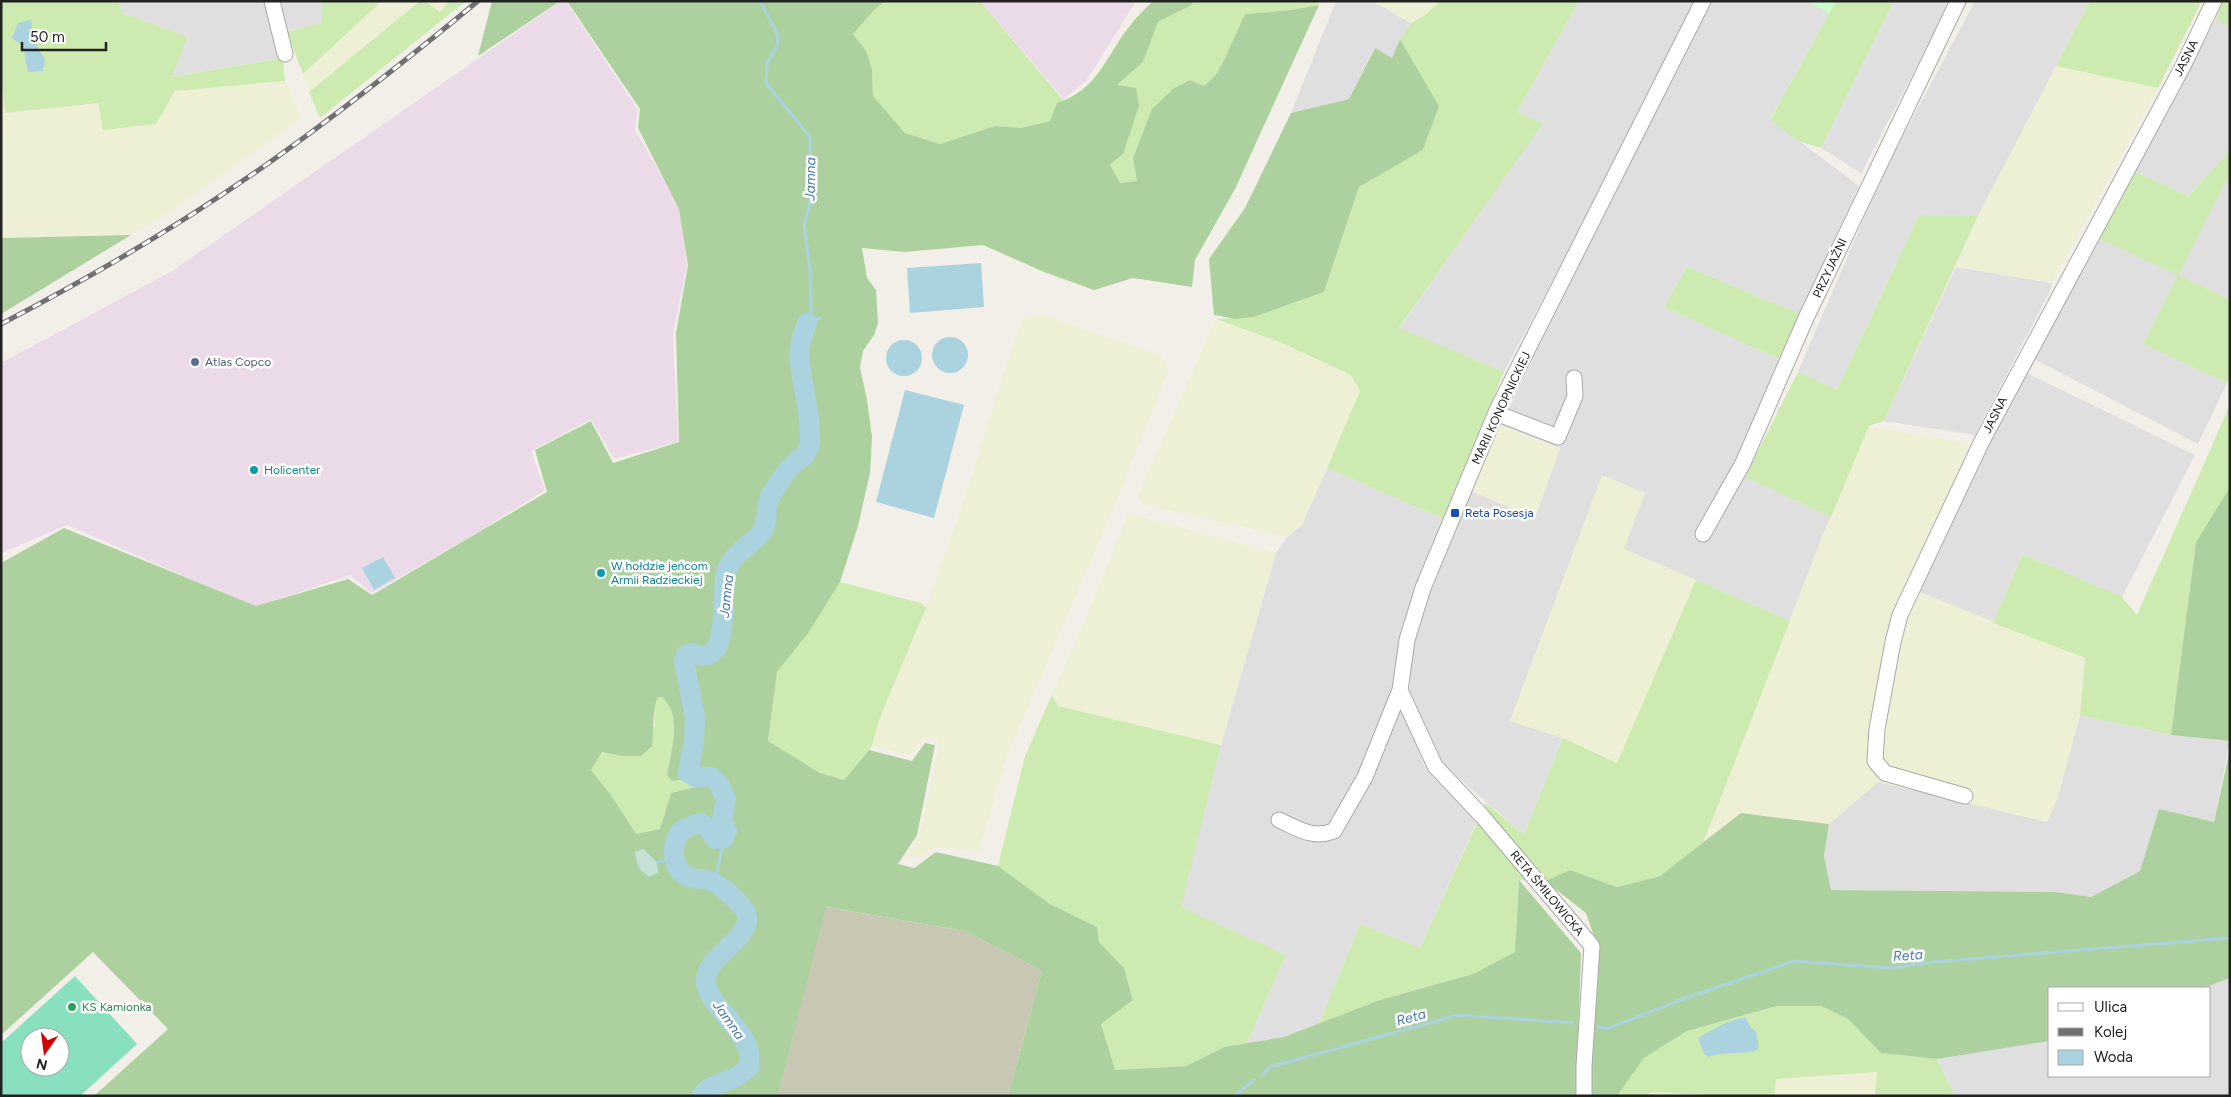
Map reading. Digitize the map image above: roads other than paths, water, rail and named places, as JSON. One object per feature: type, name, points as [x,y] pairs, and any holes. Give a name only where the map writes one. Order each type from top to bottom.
[{"type":"street","points":[[272,1],[285,54]]},
{"type":"street","name":"MARII KONOPNICKIEJ","points":[[1279,820],[1311,834],[1322,835],[1334,831],[1365,777],[1400,690],[1407,640],[1423,588],[1496,413],[1703,1]]},
{"type":"street","name":"PRZYJAŹNI","points":[[1703,534],[1743,463],[1806,318],[1958,1]]},
{"type":"street","name":"JASNA","points":[[1964,796],[1886,773],[1875,761],[1877,728],[1900,615],[1982,441],[2183,66],[2214,1]]},
{"type":"street","points":[[1496,413],[1558,438],[1575,396],[1574,378]]},
{"type":"street","name":"RETA ŚMIŁOWICKA","points":[[1400,690],[1435,766],[1482,816],[1592,946],[1584,1066],[1584,1096]]},
{"type":"water","points":[[31,20],[34,40],[45,60],[43,71],[28,72],[23,46],[12,38],[18,23]]},
{"type":"water","points":[[981,263],[984,307],[910,313],[907,268]]},
{"type":"water","points":[[950,337],[957,338],[963,342],[967,348],[967,362],[963,368],[957,372],[950,373],[943,372],[937,368],[933,362],[932,355],[933,348],[937,342],[943,338]]},
{"type":"water","points":[[904,340],[911,341],[917,345],[921,351],[921,365],[917,371],[911,375],[904,376],[897,375],[891,371],[887,365],[886,358],[887,351],[891,345],[897,341]]},
{"type":"water","points":[[905,390],[964,405],[934,518],[876,502]]},
{"type":"water","points":[[383,557],[395,578],[374,590],[362,568]]},
{"type":"water","points":[[1745,1017],[1752,1029],[1756,1031],[1759,1048],[1750,1052],[1709,1057],[1704,1054],[1698,1038],[1725,1023]]},
{"type":"waterway","name":"Jamna","points":[[760,1],[778,35],[777,46],[767,63],[766,83],[810,137],[810,204],[804,224],[810,270],[811,310],[807,323]]},
{"type":"waterway","points":[[807,322],[820,318]]},
{"type":"waterway","name":"Jamna","points":[[701,1096],[709,1088],[734,1078],[749,1068],[749,1055],[746,1043],[711,996],[706,978],[709,969],[738,938],[747,922],[744,909],[735,899],[710,881],[684,875],[675,861],[675,842],[677,837],[686,828],[700,823],[706,826],[716,839],[724,838],[727,831],[722,821],[726,799],[719,784],[711,777],[695,777],[688,773],[694,742],[695,717],[684,661],[686,655],[694,653],[706,656],[714,651],[720,640],[726,572],[732,560],[761,533],[765,525],[772,493],[788,470],[808,450],[810,441],[809,419],[800,358],[801,343],[807,323]]},
{"type":"waterway","points":[[715,883],[724,838]]},
{"type":"waterway","points":[[657,862],[675,859]]},
{"type":"waterway","name":"Reta","points":[[1598,1027],[1609,1028],[1686,998],[1794,961],[1890,968],[1935,962],[2230,938]]},
{"type":"waterway","name":"Reta","points":[[1262,1075],[1270,1067],[1458,1015],[1573,1023]]},
{"type":"waterway","name":"Reta","points":[[1234,1096],[1254,1080]]},
{"type":"waterway","name":"Reta","points":[[709,1088],[710,1096]]},
{"type":"railway","points":[[1,324],[155,238],[230,190],[347,106],[478,1]]},
{"type":"place","name":"Atlas Copco","points":[[195,362]]},
{"type":"place","name":"Holicenter","points":[[254,470]]},
{"type":"place","name":"Reta Posesja","points":[[1455,513]]},
{"type":"place","name":"W hołdzie jeńcom Armii Radzieckiej","points":[[601,573]]},
{"type":"place","name":"KS Kamionka","points":[[72,1007]]}]
